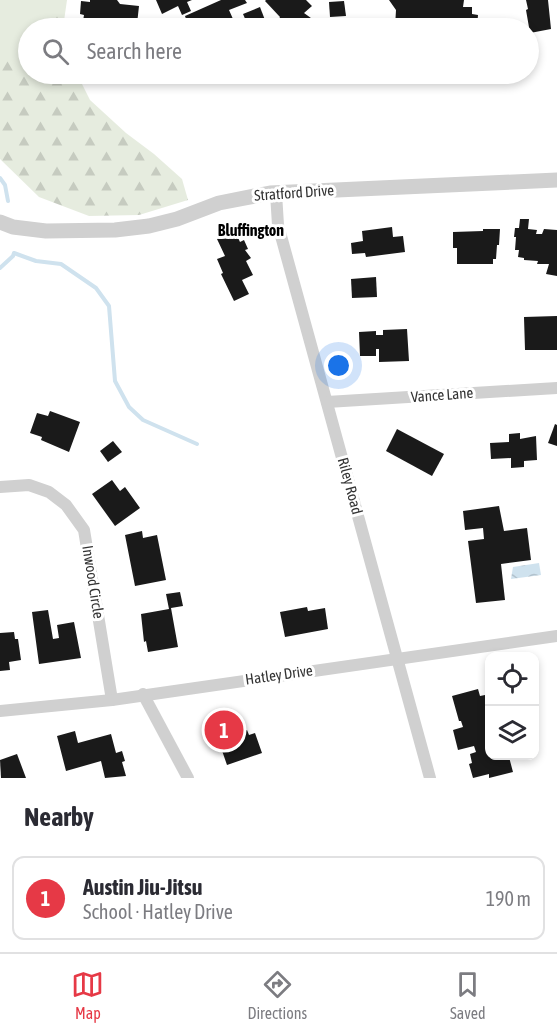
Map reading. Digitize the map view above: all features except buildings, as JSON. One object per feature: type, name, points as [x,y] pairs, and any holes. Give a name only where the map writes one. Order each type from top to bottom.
[{"type":"street","name":"Stratford Drive","points":[[0,222],[13,227],[46,231],[115,230],[149,226],[177,219],[249,196],[557,180]]},
{"type":"street","name":"Riley Road","points":[[276,193],[278,225],[430,778]]},
{"type":"street","name":"Vance Lane","points":[[327,402],[557,388]]},
{"type":"street","name":"Inwood Circle","points":[[0,487],[29,485],[50,492],[66,505],[84,530],[112,700]]},
{"type":"street","name":"Hatley Drive","points":[[0,711],[112,700],[557,636]]},
{"type":"street","points":[[143,694],[188,778]]},
{"type":"green space","points":[[0,0],[67,0],[64,18],[18,18],[18,84],[82,84],[90,100],[182,179],[188,200],[139,215],[89,216],[39,197],[0,159]]},
{"type":"green space","points":[[0,0],[67,0],[49,18],[18,18],[18,49],[0,66]]},
{"type":"water","points":[[539,563],[541,575],[511,579],[513,567]]},
{"type":"waterway","points":[[0,178],[5,185],[8,201]]},
{"type":"waterway","points":[[0,268],[14,253],[36,261],[61,264],[96,288],[109,306],[115,381],[129,407],[143,420],[197,444]]},
{"type":"place","name":"Austin Jiu-Jitsu","points":[[224,730]]},
{"type":"district","name":"Bluffington","points":[[251,230]]}]
